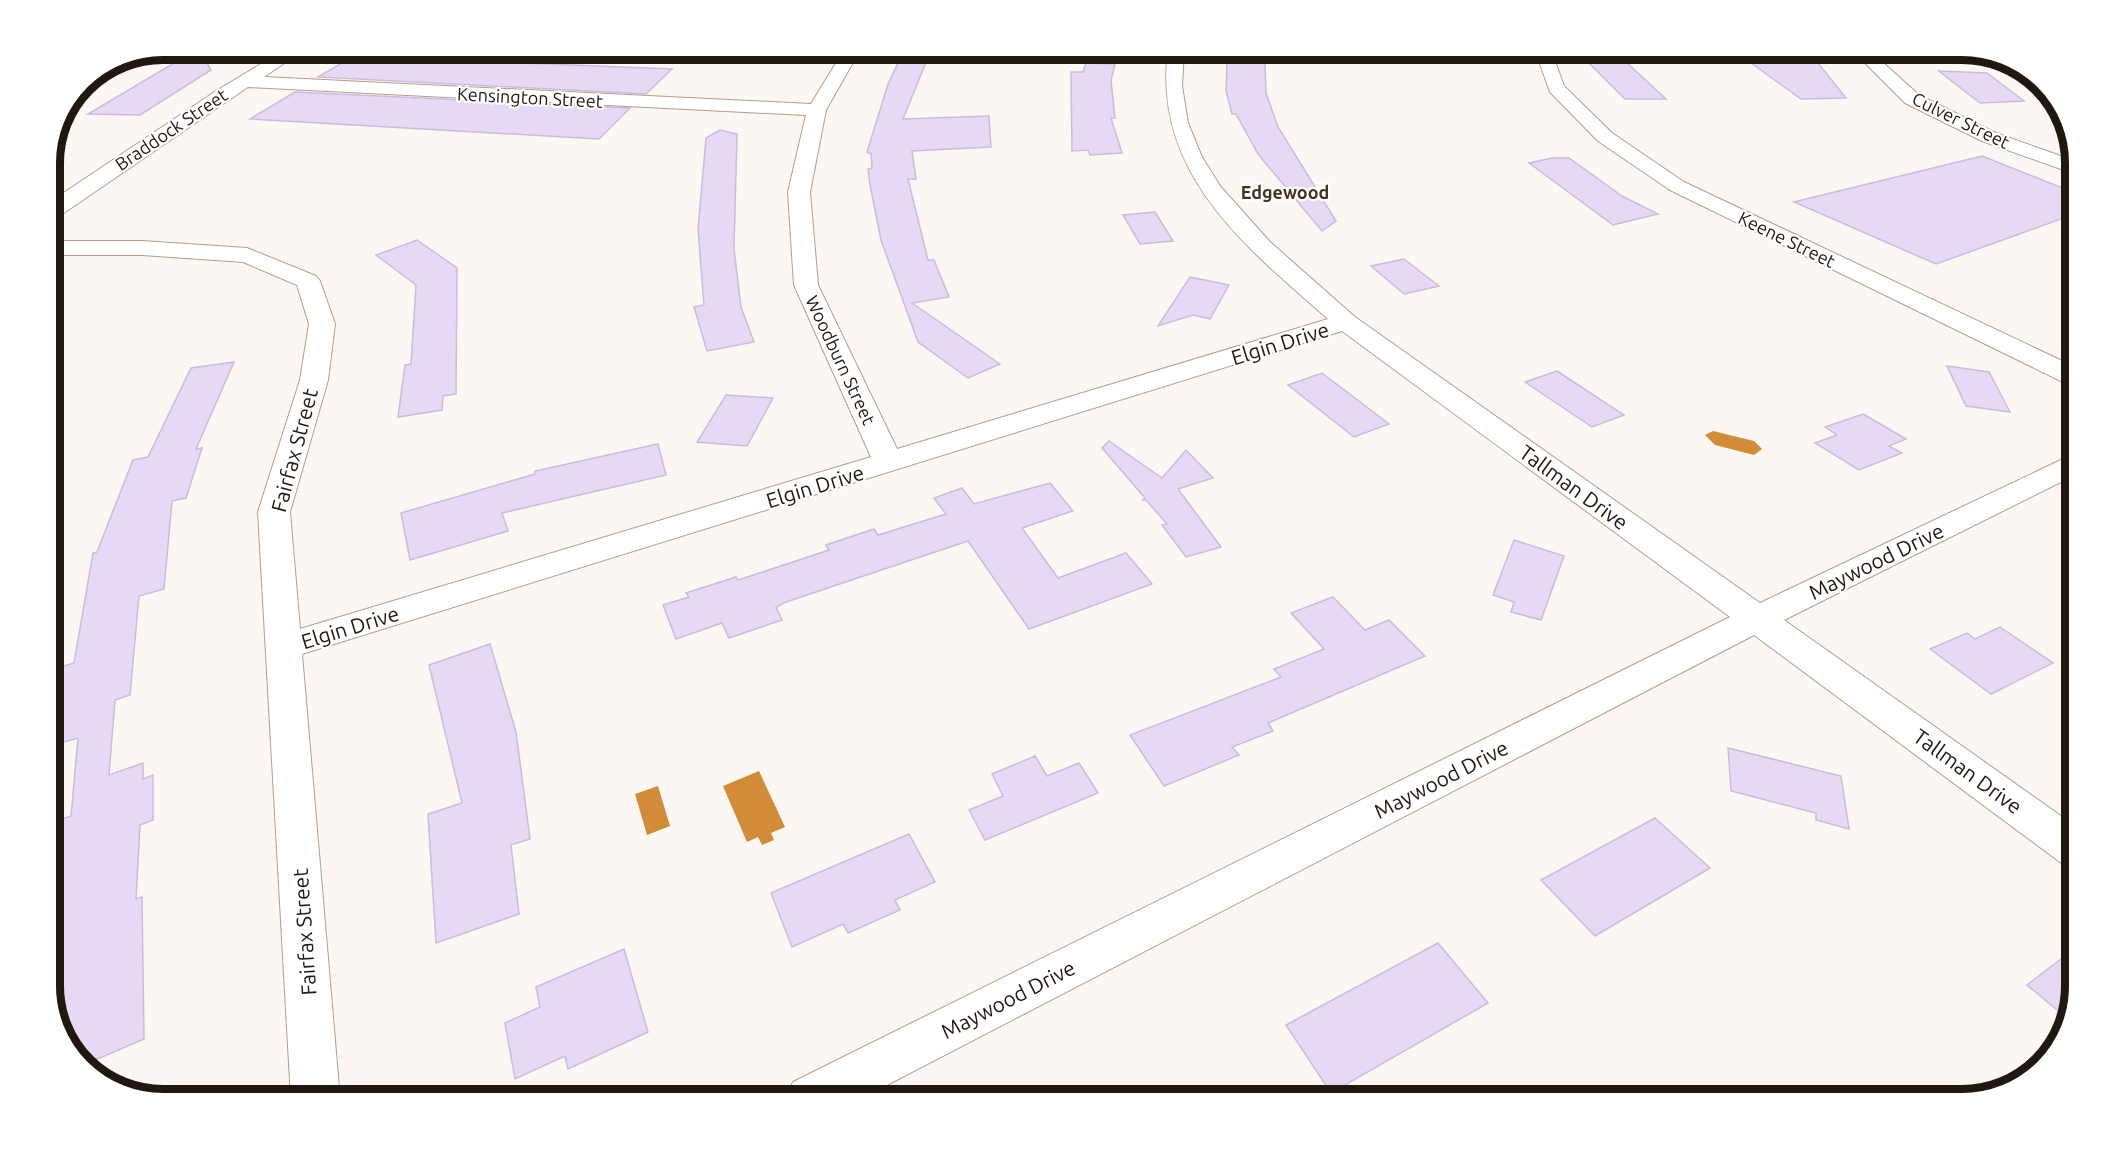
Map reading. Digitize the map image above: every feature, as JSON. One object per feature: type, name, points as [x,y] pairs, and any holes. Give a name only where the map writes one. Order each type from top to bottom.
[{"type":"street","name":"Braddock Street","points":[[60,205],[279,60]]},
{"type":"street","name":"Woodburn Street","points":[[846,60],[817,110],[799,192],[806,285],[889,464]]},
{"type":"street","name":"Tallman Drive","points":[[1175,60],[1173,86],[1182,129],[1200,174],[1225,207],[1259,245],[1346,322],[2065,842]]},
{"type":"street","name":"Keene Street","points":[[1546,60],[1556,88],[1605,136],[1677,186],[2065,372]]},
{"type":"street","name":"Culver Street","points":[[1871,60],[1912,99],[1989,137],[2065,164]]},
{"type":"street","name":"Kensington Street","points":[[244,81],[817,110]]},
{"type":"street","name":"Fairfax Street","points":[[60,248],[142,248],[247,255],[308,282],[322,324],[314,380],[274,512],[314,1089]]},
{"type":"street","name":"Elgin Drive","points":[[284,647],[889,464],[1346,322]]},
{"type":"street","name":"Maywood Drive","points":[[832,1089],[1756,619],[2065,469]]},
{"type":"shaded area","points":[[1713,431],[1754,441],[1762,449],[1754,455],[1715,445],[1705,435]]},
{"type":"shaded area","points":[[759,771],[785,827],[771,833],[774,840],[762,845],[758,837],[747,842],[723,786]]},
{"type":"shaded area","points":[[658,786],[670,826],[647,835],[635,794]]},
{"type":"building","points":[[179,60],[205,60],[211,70],[140,115],[88,114]]},
{"type":"building","points":[[347,60],[452,60],[672,69],[646,94],[318,77]]},
{"type":"building","points":[[899,60],[927,60],[903,119],[989,116],[991,147],[912,151],[916,179],[908,179],[928,260],[934,260],[949,297],[912,303],[1000,364],[968,378],[918,342],[881,240],[868,169],[872,168],[871,154],[867,152],[888,84]]},
{"type":"building","points":[[1586,60],[1624,60],[1666,99],[1625,99]]},
{"type":"building","points":[[1747,60],[1816,60],[1846,98],[1801,99]]},
{"type":"building","points":[[1227,61],[1265,63],[1266,93],[1278,127],[1336,221],[1322,231],[1258,154],[1236,114],[1232,114],[1226,91]]},
{"type":"building","points":[[1086,63],[1115,64],[1111,81],[1115,118],[1111,118],[1122,153],[1090,155],[1088,150],[1072,151],[1071,72],[1083,72]]},
{"type":"building","points":[[1939,71],[1987,73],[2024,101],[1980,103]]},
{"type":"building","points":[[295,92],[630,108],[599,139],[250,119]]},
{"type":"building","points":[[720,130],[737,134],[734,249],[741,307],[754,342],[707,351],[694,307],[704,305],[698,229],[706,138]]},
{"type":"building","points":[[1982,156],[2065,189],[2065,218],[1936,264],[1794,202]]},
{"type":"building","points":[[1552,158],[1569,158],[1622,196],[1658,214],[1613,225],[1529,163]]},
{"type":"building","points":[[1155,212],[1173,241],[1140,244],[1123,215]]},
{"type":"building","points":[[417,240],[457,268],[456,394],[443,396],[442,410],[398,417],[405,365],[411,364],[416,285],[376,255]]},
{"type":"building","points":[[1404,259],[1439,286],[1404,294],[1371,266]]},
{"type":"building","points":[[1190,277],[1229,285],[1210,319],[1193,315],[1158,326]]},
{"type":"building","points":[[234,362],[196,449],[202,448],[186,498],[172,501],[164,589],[139,596],[130,695],[115,700],[109,775],[143,763],[143,779],[153,775],[153,820],[140,825],[136,899],[142,897],[144,1039],[93,1061],[77,1043],[71,1032],[65,1019],[60,993],[62,852],[60,853],[60,820],[71,816],[78,738],[60,743],[60,667],[74,663],[93,553],[97,552],[133,460],[148,457],[191,368]]},
{"type":"building","points":[[1947,366],[1989,372],[2010,412],[1966,406]]},
{"type":"building","points":[[1557,371],[1624,415],[1592,427],[1525,382]]},
{"type":"building","points":[[1322,373],[1389,424],[1354,437],[1288,385]]},
{"type":"building","points":[[726,395],[773,398],[747,446],[697,442]]},
{"type":"building","points":[[1863,414],[1906,439],[1889,446],[1902,453],[1859,470],[1815,443],[1837,435],[1825,427]]},
{"type":"building","points":[[1109,441],[1162,478],[1186,450],[1213,478],[1178,489],[1221,547],[1186,557],[1162,525],[1167,524],[1146,500],[1143,500],[1145,498],[1102,448]]},
{"type":"building","points":[[658,444],[666,475],[502,513],[508,531],[410,560],[401,513],[535,474],[535,471]]},
{"type":"building","points":[[1050,483],[1073,511],[1022,528],[1058,578],[1126,553],[1152,584],[1029,629],[968,541],[786,602],[776,607],[782,620],[729,638],[722,623],[676,639],[663,605],[689,597],[686,593],[736,577],[738,580],[829,550],[826,545],[874,529],[878,535],[946,514],[934,498],[962,488],[974,504]]},
{"type":"building","points":[[1514,540],[1564,556],[1541,620],[1511,612],[1514,602],[1493,595]]},
{"type":"building","points":[[1333,597],[1365,630],[1389,620],[1425,656],[1268,723],[1273,731],[1232,747],[1239,755],[1164,786],[1130,735],[1281,677],[1274,669],[1324,649],[1291,613]]},
{"type":"building","points":[[2000,627],[2053,663],[1991,694],[1930,649],[1967,633],[1975,639]]},
{"type":"building","points":[[490,644],[516,732],[530,839],[511,845],[519,914],[436,943],[428,814],[462,803],[429,665]]},
{"type":"building","points":[[1728,748],[1841,776],[1849,829],[1816,820],[1816,813],[1731,791]]},
{"type":"building","points":[[1035,756],[1047,776],[1079,763],[1098,793],[985,840],[969,810],[1003,796],[992,774]]},
{"type":"building","points":[[1655,818],[1710,868],[1595,936],[1541,880]]},
{"type":"building","points":[[909,834],[935,882],[895,900],[900,910],[848,933],[843,924],[792,947],[771,893]]},
{"type":"building","points":[[1438,943],[1488,1003],[1338,1089],[1328,1089],[1286,1025]]},
{"type":"building","points":[[624,949],[648,1032],[568,1069],[565,1056],[515,1079],[505,1023],[540,1007],[536,987]]},
{"type":"building","points":[[2061,959],[2065,962],[2061,1013],[2027,985]]},
{"type":"district","name":"Edgewood","points":[[1285,192]]}]
